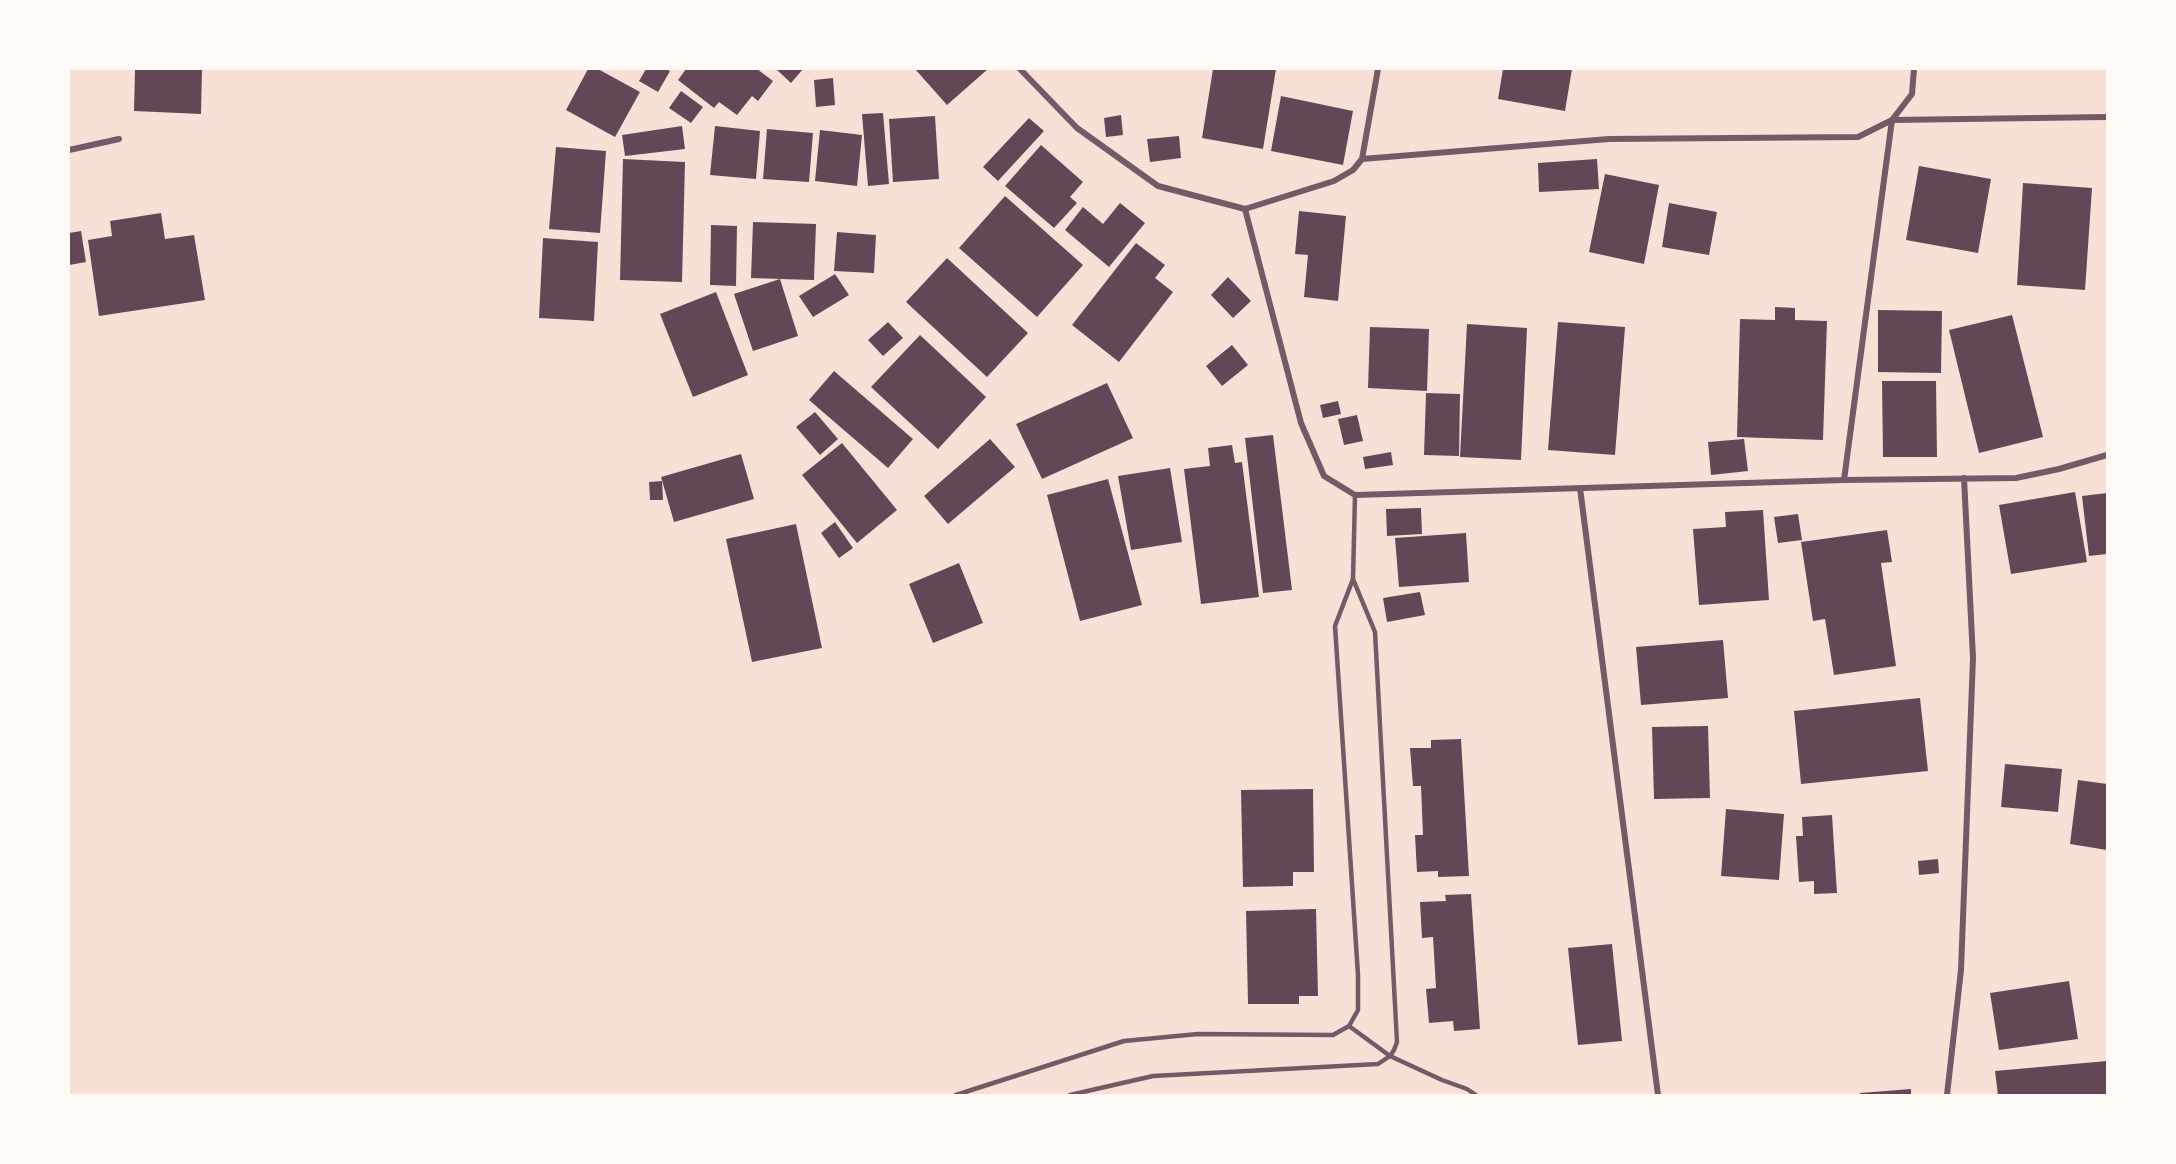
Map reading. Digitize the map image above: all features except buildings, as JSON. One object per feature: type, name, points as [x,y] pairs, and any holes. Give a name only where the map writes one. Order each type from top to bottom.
[{"type":"street","points":[[1020,69],[1077,128],[1158,186],[1245,209],[1334,181],[1353,170],[1362,159],[1378,69]]},
{"type":"street","points":[[1844,480],[1892,120],[1912,94],[1914,69]]},
{"type":"street","points":[[1362,159],[1609,139],[1858,137],[1892,120],[2107,117]]},
{"type":"street","points":[[69,150],[119,139]]},
{"type":"street","points":[[1245,209],[1301,423],[1324,476],[1355,495],[1844,480],[2016,478],[2059,470],[2107,455]]},
{"type":"street","points":[[1947,1095],[1960,970],[1974,658],[1964,478]]},
{"type":"street","points":[[1580,488],[1658,1095]]},
{"type":"lane","points":[[956,1095],[1124,1041],[1198,1034],[1333,1035],[1349,1026],[1358,1010],[1358,975],[1335,626],[1353,579],[1355,495]]},
{"type":"lane","points":[[1070,1095],[1153,1076],[1378,1064],[1390,1056],[1397,1042],[1375,632],[1353,579]]},
{"type":"lane","points":[[1349,1026],[1390,1056],[1476,1095]]}]
